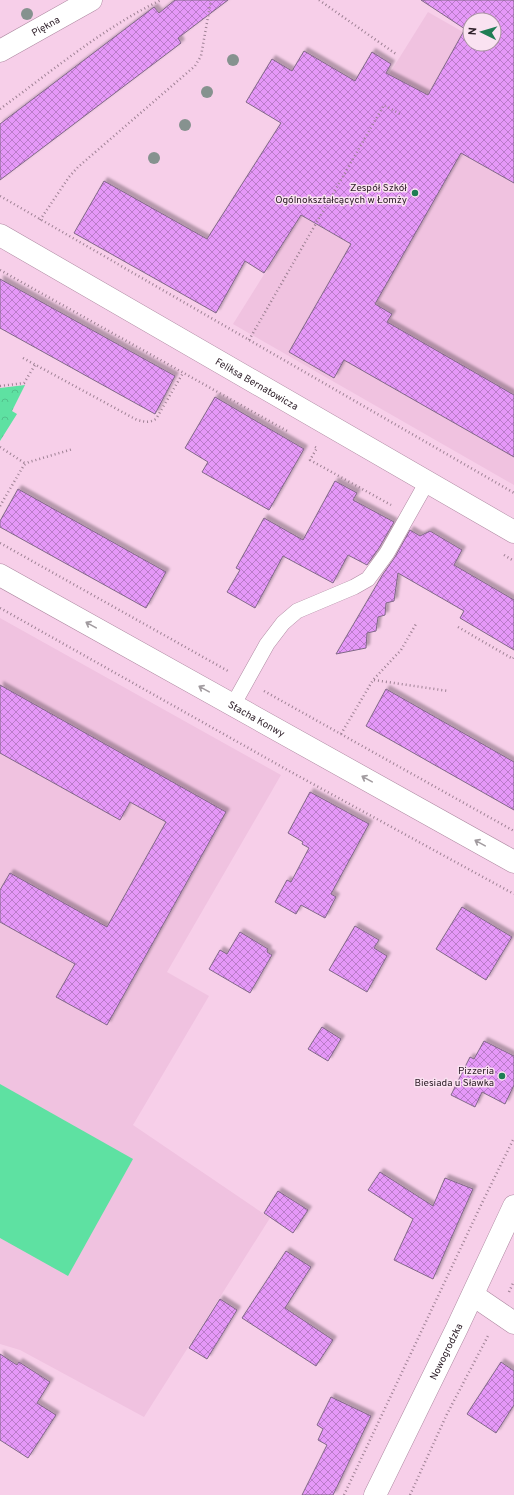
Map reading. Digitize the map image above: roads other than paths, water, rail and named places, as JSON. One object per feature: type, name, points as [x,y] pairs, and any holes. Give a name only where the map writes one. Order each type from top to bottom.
[{"type":"street","name":"Piękna","points":[[0,51],[91,0]]},
{"type":"street","name":"Feliksa Bernatowicza","points":[[0,235],[514,532]]},
{"type":"street","name":"Stacha Konwy","points":[[0,575],[514,862]]},
{"type":"street","name":"Nowogrodzka","points":[[375,1495],[473,1295],[514,1206]]},
{"type":"street","points":[[473,1295],[514,1323]]},
{"type":"lane","points":[[233,705],[267,644],[283,623],[297,611],[354,587],[368,579],[387,553],[427,482]]},
{"type":"place","name":"Zespół Szkół Ogólnokształcących w Łomży","points":[[415,193]]},
{"type":"place","name":"Pizzeria Biesiada u Sławka","points":[[502,1076]]}]
